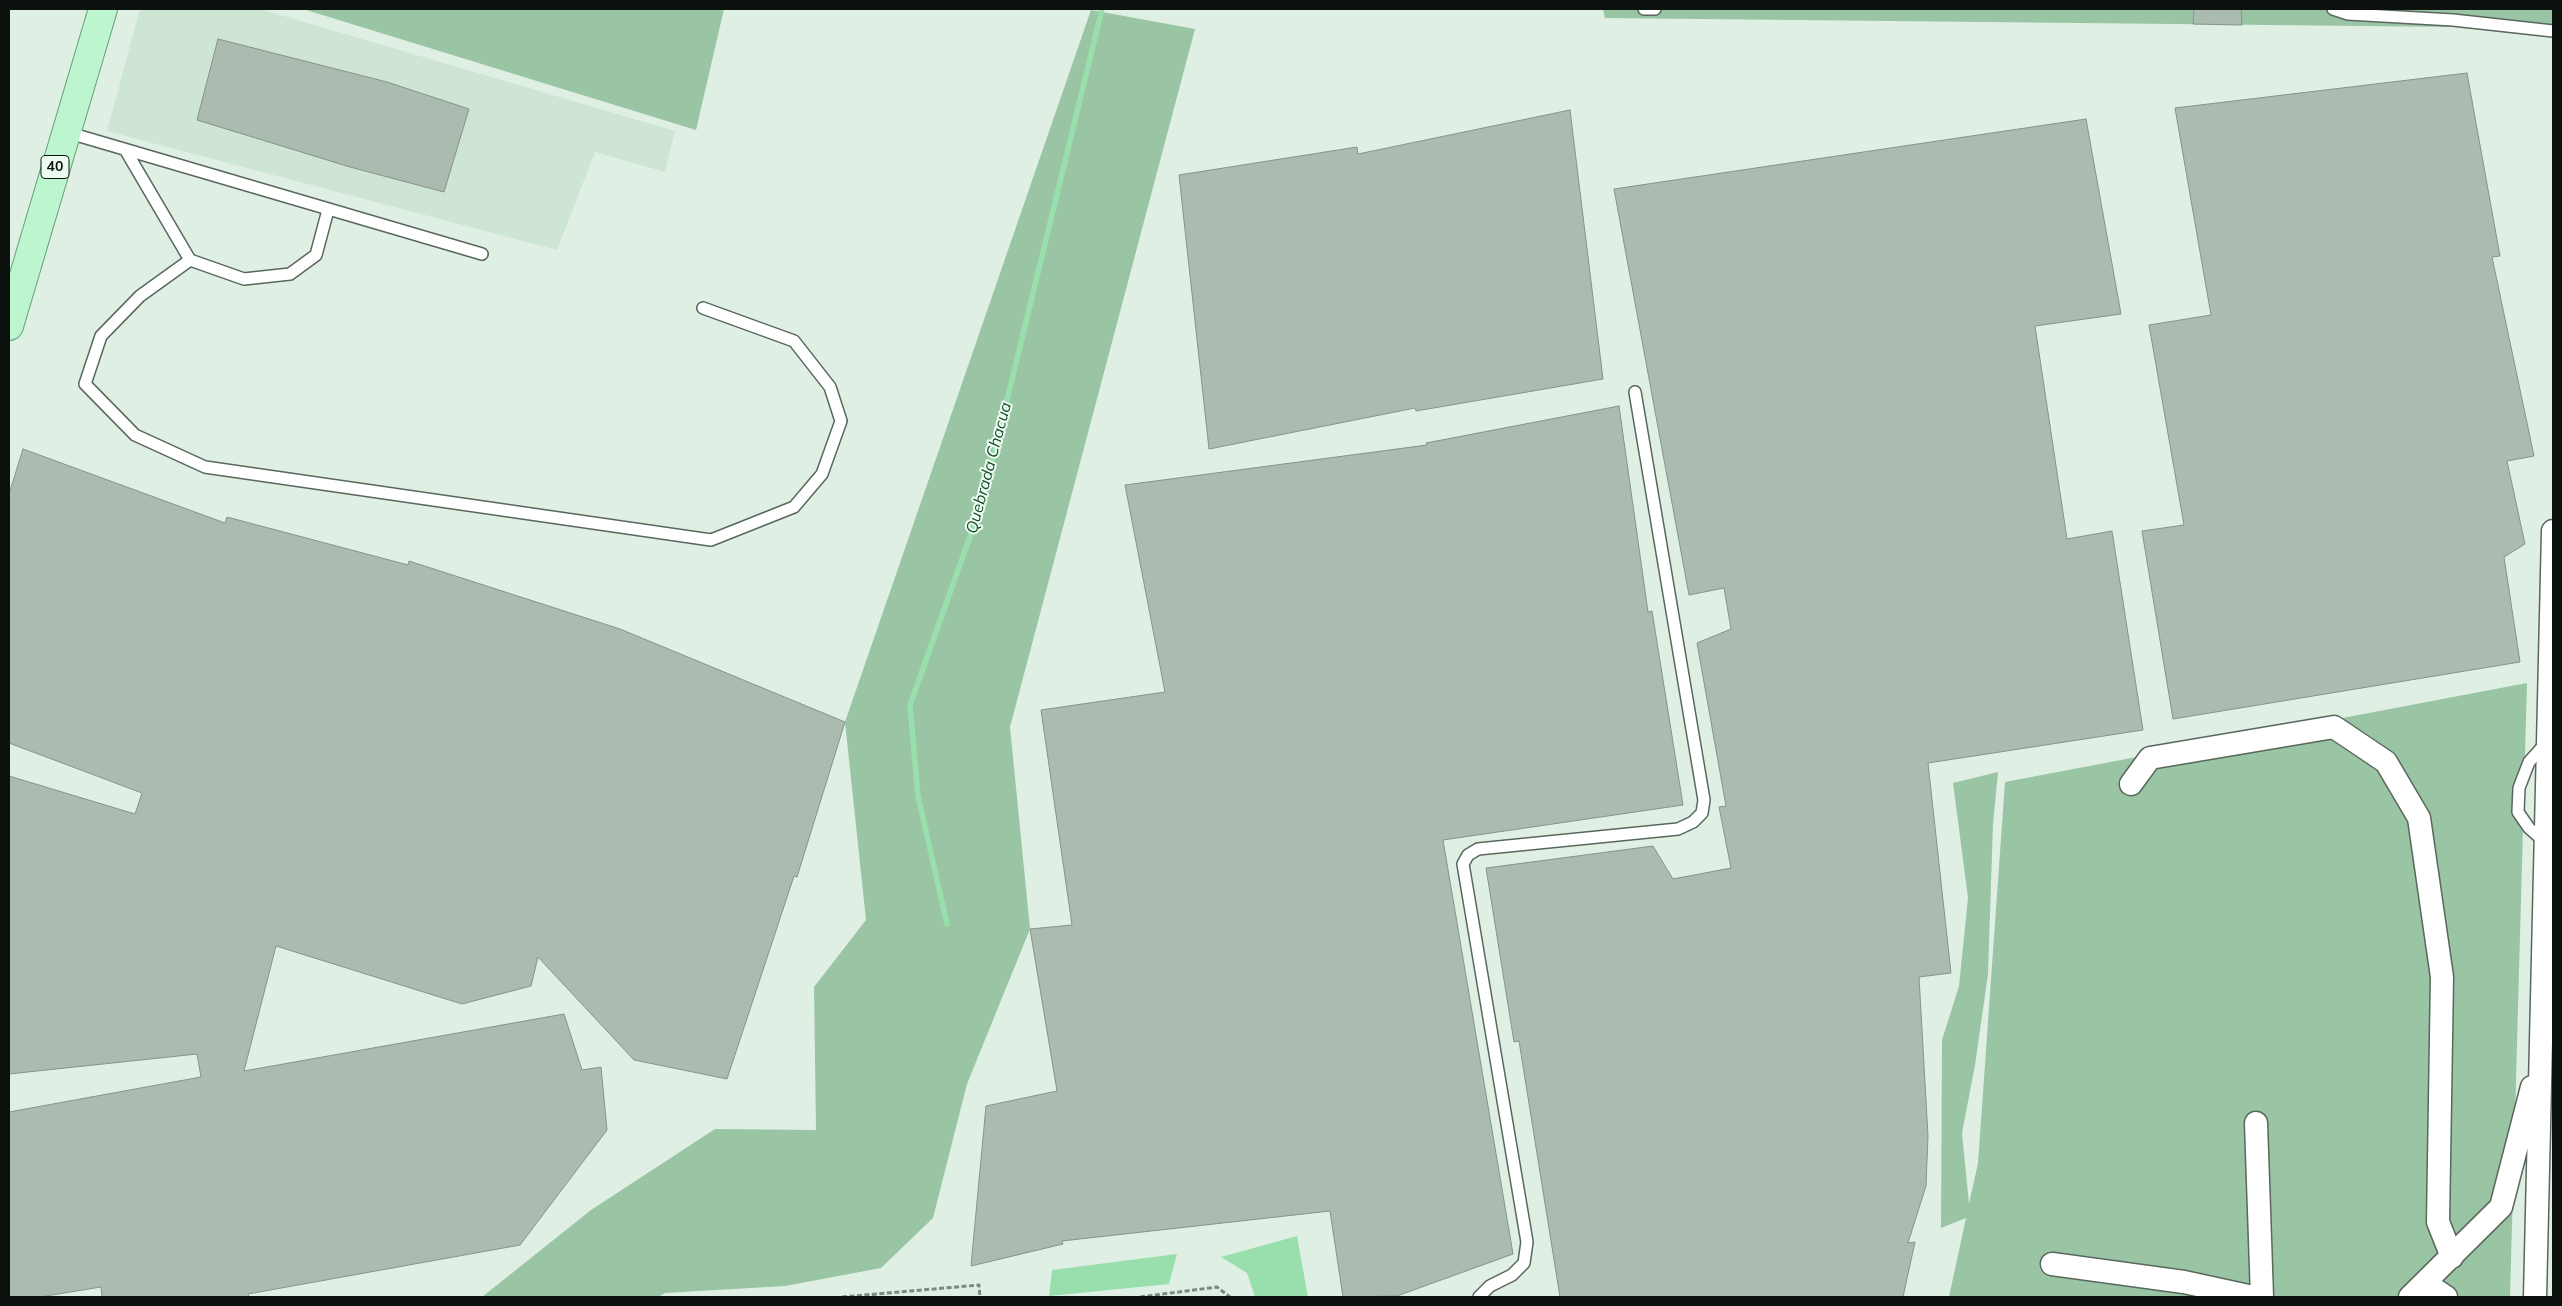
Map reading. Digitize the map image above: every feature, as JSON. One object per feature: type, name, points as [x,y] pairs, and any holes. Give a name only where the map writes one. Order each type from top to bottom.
[{"type":"main road","name":"40","points":[[9,326],[103,9]]},
{"type":"street","points":[[2535,1297],[2553,531]]},
{"type":"street","points":[[2131,784],[2150,758],[2334,727],[2386,762],[2419,818],[2442,977],[2438,1222],[2452,1257]]},
{"type":"street","points":[[2417,1290],[2501,1207],[2541,1057]]},
{"type":"street","points":[[2256,1123],[2262,1297]]},
{"type":"street","points":[[2052,1264],[2184,1282],[2253,1297]]},
{"type":"street","points":[[2417,1290],[2446,1297]]},
{"type":"lane","points":[[1644,9],[1655,9]]},
{"type":"lane","points":[[2333,9],[2348,14],[2453,20],[2553,31]]},
{"type":"lane","points":[[66,132],[482,254]]},
{"type":"lane","points":[[126,151],[190,260],[244,278],[290,274],[316,256],[328,210]]},
{"type":"lane","points":[[190,260],[140,296],[101,336],[85,384],[135,435],[205,467],[710,540],[794,507],[822,474],[841,421],[830,387],[794,341],[703,308]]},
{"type":"lane","points":[[1479,1297],[1490,1286],[1512,1275],[1524,1263],[1527,1242],[1463,864],[1468,854],[1478,849],[1678,829],[1693,822],[1702,813],[1704,800],[1635,392]]},
{"type":"path","points":[[842,1297],[979,1285],[980,1297]]},
{"type":"path","points":[[1140,1297],[1217,1287],[1230,1297]]},
{"type":"shaded area","points":[[140,9],[260,9],[675,131],[665,172],[595,152],[557,250],[107,131]]},
{"type":"shaded area","points":[[303,9],[724,9],[696,130]]},
{"type":"shaded area","points":[[1603,9],[2553,9],[2553,28],[1605,18]]},
{"type":"shaded area","points":[[1091,10],[1195,29],[1010,727],[1030,929],[967,1084],[933,1218],[881,1268],[785,1286],[665,1293],[658,1297],[482,1297],[591,1210],[715,1129],[816,1130],[814,987],[866,920],[845,722]]},
{"type":"shaded area","points":[[2527,683],[2510,1297],[1949,1297],[1966,1218],[1941,1228],[1942,1040],[1959,986],[1968,898],[1953,783],[1998,772],[1993,824],[1988,974],[1975,1065],[1962,1133],[1969,1204],[1978,1163],[2005,782]]},
{"type":"shaded area","points":[[1297,1236],[1308,1297],[1255,1297],[1247,1273],[1221,1257]]},
{"type":"shaded area","points":[[1177,1254],[1169,1284],[1049,1296],[1052,1270]]},
{"type":"building","points":[[2194,9],[2241,9],[2242,25],[2193,24]]},
{"type":"building","points":[[218,39],[387,82],[469,109],[444,192],[350,167],[197,120]]},
{"type":"building","points":[[2467,73],[2500,256],[2492,257],[2534,456],[2507,461],[2525,544],[2504,557],[2520,662],[2173,719],[2142,531],[2184,525],[2149,325],[2211,315],[2175,108]]},
{"type":"building","points":[[1570,110],[1603,379],[1416,411],[1415,408],[1209,449],[1179,175],[1357,147],[1358,154]]},
{"type":"building","points":[[2086,119],[2121,314],[2035,326],[2067,539],[2112,531],[2143,730],[1928,763],[1951,973],[1919,977],[1928,1136],[1926,1186],[1908,1243],[1915,1242],[1903,1297],[1560,1297],[1519,1041],[1514,1042],[1486,868],[1653,846],[1673,879],[1731,868],[1719,807],[1726,806],[1697,643],[1731,629],[1724,588],[1689,595],[1614,189]]},
{"type":"building","points":[[1619,406],[1648,612],[1652,611],[1683,805],[1443,840],[1513,1254],[1397,1296],[1343,1297],[1330,1211],[1062,1241],[1063,1244],[971,1266],[986,1106],[1057,1091],[1030,929],[1072,925],[1041,710],[1165,692],[1125,485],[1427,445],[1426,443]]},
{"type":"building","points":[[23,449],[225,523],[227,517],[408,565],[409,561],[620,629],[845,722],[797,877],[794,876],[727,1079],[634,1060],[538,957],[531,986],[462,1004],[276,946],[244,1071],[564,1014],[582,1070],[601,1067],[607,1130],[520,1245],[248,1294],[249,1297],[102,1297],[101,1287],[40,1297],[9,1297],[9,1112],[201,1077],[197,1054],[9,1074],[9,776],[135,814],[142,793],[9,743],[9,494]]},
{"type":"waterway","name":"Quebrada Chacua","points":[[947,924],[918,796],[910,705],[982,503],[1102,9]]}]
